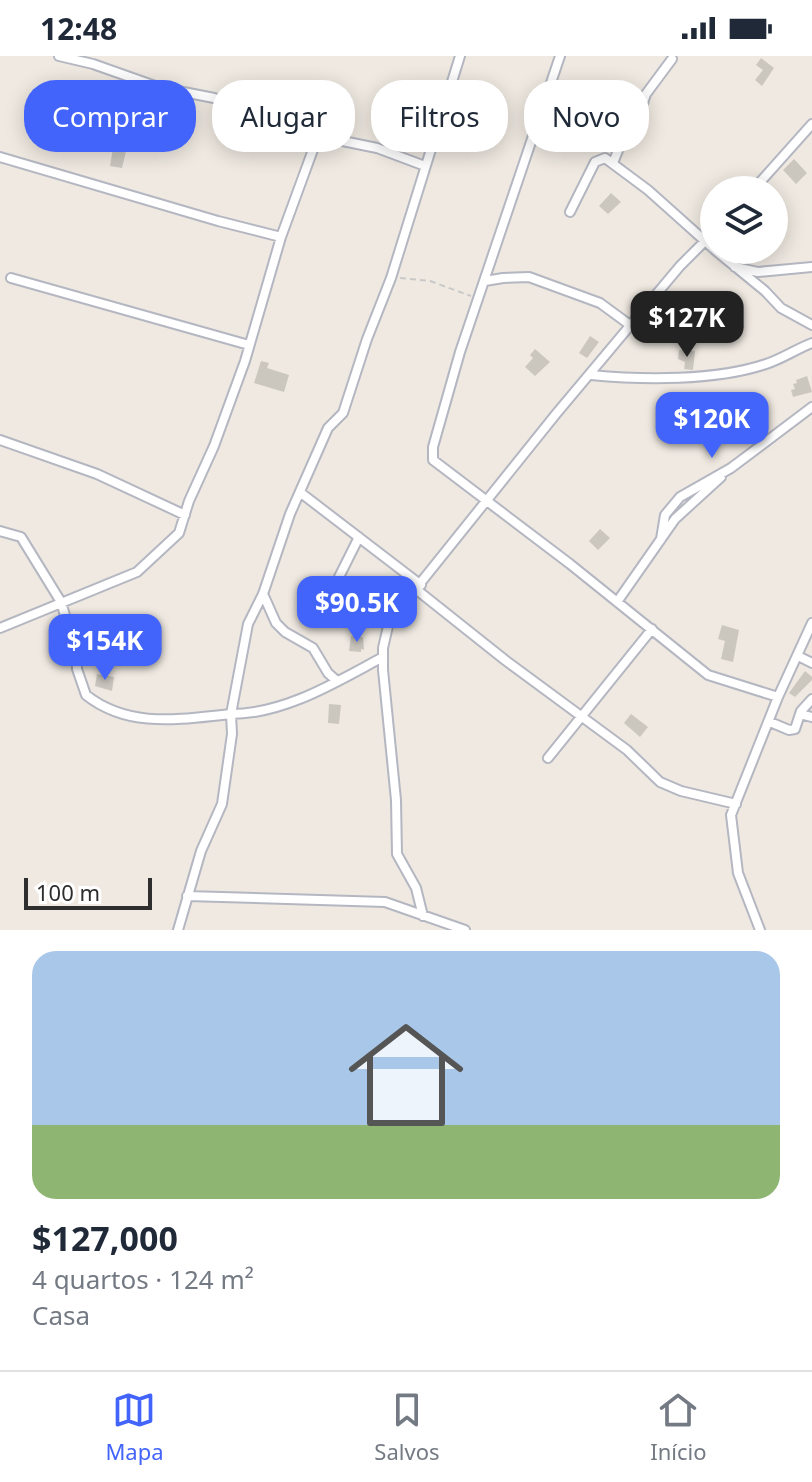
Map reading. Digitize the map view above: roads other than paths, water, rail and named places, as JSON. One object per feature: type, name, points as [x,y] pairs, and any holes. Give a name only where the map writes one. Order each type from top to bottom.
[{"type":"street","points":[[59,56],[167,89],[212,98]]},
{"type":"street","points":[[178,930],[201,851],[222,804],[232,734],[231,714],[248,624],[263,594],[290,514],[328,428],[343,413],[391,278],[460,56]]},
{"type":"street","points":[[560,56],[460,352],[432,456],[442,468],[708,675],[778,697]]},
{"type":"street","points":[[661,58],[673,58]]},
{"type":"street","points":[[613,163],[619,148],[636,124],[646,94],[673,58]]},
{"type":"street","points":[[766,176],[812,124]]},
{"type":"street","points":[[355,144],[377,148],[425,166]]},
{"type":"street","points":[[0,628],[128,577],[144,567],[179,533],[219,431],[281,237],[312,152]]},
{"type":"street","points":[[0,157],[281,237]]},
{"type":"street","points":[[570,212],[595,162],[600,158],[613,163],[648,190],[700,237]]},
{"type":"street","points":[[423,916],[416,888],[397,854],[396,800],[383,657],[389,622],[556,414],[700,247]]},
{"type":"street","points":[[730,264],[781,308],[812,325]]},
{"type":"street","points":[[491,266],[503,278]]},
{"type":"street","points":[[734,267],[758,272],[812,267]]},
{"type":"street","points":[[485,281],[529,277],[600,303],[630,325]]},
{"type":"street","points":[[11,278],[249,345]]},
{"type":"street","points":[[591,375],[651,378],[725,373],[766,365],[812,343]]},
{"type":"street","points":[[617,602],[675,519],[731,468],[812,407]]},
{"type":"street","points":[[0,440],[97,474],[185,515]]},
{"type":"street","points":[[301,493],[581,717],[627,750],[660,782],[681,791],[736,804]]},
{"type":"street","points":[[0,531],[21,537],[61,602],[76,642],[77,669],[83,691],[91,700],[123,716],[153,720],[270,709],[337,681],[383,657]]},
{"type":"street","points":[[337,581],[359,537]]},
{"type":"street","points":[[263,594],[276,623],[285,632],[313,648],[328,673],[337,681]]},
{"type":"street","points":[[760,930],[738,873],[731,815],[778,697],[812,623]]},
{"type":"street","points":[[548,758],[652,629]]},
{"type":"street","points":[[798,656],[812,663]]},
{"type":"street","points":[[770,722],[793,730],[812,699]]},
{"type":"street","points":[[800,714],[812,717]]},
{"type":"street","points":[[187,896],[385,902],[455,930],[465,930]]}]
